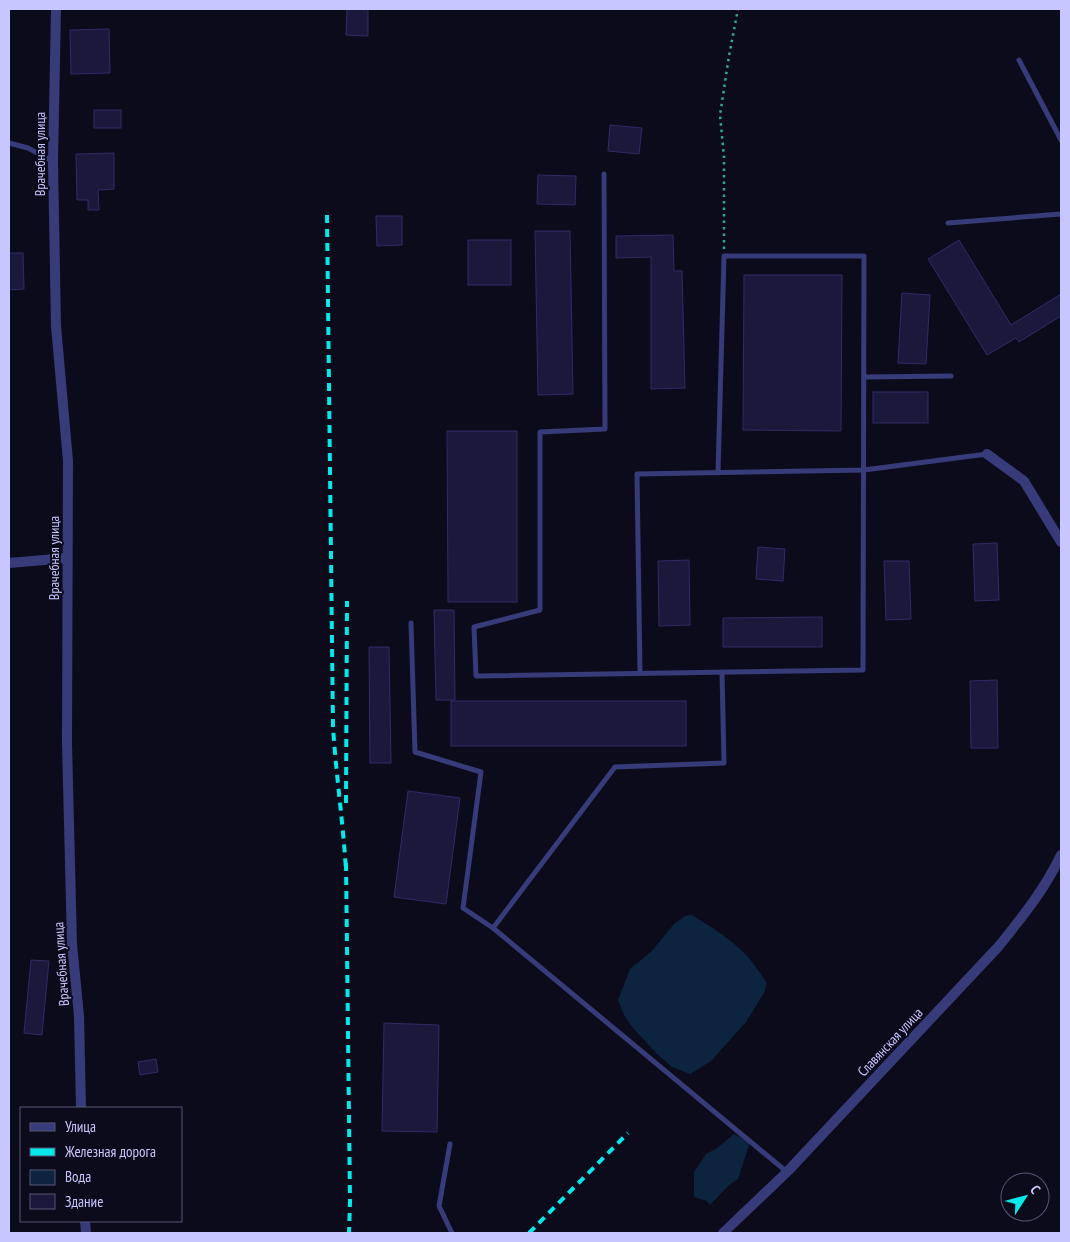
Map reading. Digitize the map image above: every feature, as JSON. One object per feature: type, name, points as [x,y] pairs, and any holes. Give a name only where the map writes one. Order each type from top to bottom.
[{"type":"street","name":"Врачебная улица","points":[[56,9],[53,162],[56,326],[68,461],[67,743],[72,935],[79,1016],[81,1107]]},
{"type":"street","points":[[987,454],[1024,481],[1061,542]]},
{"type":"street","points":[[9,563],[68,558]]},
{"type":"street","name":"Славянская улица","points":[[723,1233],[787,1172],[999,946],[1057,874],[1061,855]]},
{"type":"lane","points":[[1020,60],[1061,140]]},
{"type":"lane","points":[[9,143],[28,148],[53,162]]},
{"type":"lane","points":[[604,174],[605,429],[540,432],[540,610],[474,627],[476,676],[863,670],[864,256],[724,256],[718,473]]},
{"type":"lane","points":[[948,222],[1061,214]]},
{"type":"lane","points":[[864,377],[951,376]]},
{"type":"lane","points":[[640,673],[637,474],[864,470],[987,454]]},
{"type":"lane","points":[[411,623],[415,752],[481,772],[463,908],[493,928],[787,1172]]},
{"type":"lane","points":[[493,928],[615,767],[724,763],[722,672]]},
{"type":"lane","points":[[450,1144],[439,1206],[452,1233]]},
{"type":"path","points":[[724,256],[724,157],[720,116],[738,9]]},
{"type":"water","points":[[692,915],[736,945],[751,960],[767,983],[764,993],[746,1022],[711,1061],[690,1074],[672,1067],[657,1054],[625,1017],[618,1000],[630,969],[651,952],[674,924],[685,916]]},
{"type":"water","points":[[734,1134],[750,1142],[738,1179],[729,1185],[710,1205],[707,1201],[694,1197],[694,1172],[706,1154],[716,1149]]},
{"type":"building","points":[[347,9],[368,9],[368,36],[346,35]]},
{"type":"building","points":[[109,29],[110,73],[71,74],[70,30]]},
{"type":"building","points":[[94,110],[121,110],[121,128],[94,128]]},
{"type":"building","points":[[610,125],[642,128],[639,154],[608,151]]},
{"type":"building","points":[[114,153],[114,189],[98,190],[99,210],[88,210],[88,200],[77,200],[76,154]]},
{"type":"building","points":[[538,175],[576,176],[575,205],[537,204]]},
{"type":"building","points":[[376,216],[402,216],[402,245],[377,246]]},
{"type":"building","points":[[535,231],[570,231],[573,394],[538,395]]},
{"type":"building","points":[[673,235],[674,271],[682,271],[685,388],[651,389],[651,257],[616,258],[616,236]]},
{"type":"building","points":[[468,240],[511,240],[511,285],[468,285]]},
{"type":"building","points":[[959,240],[1011,325],[1061,294],[1061,316],[1019,342],[1016,338],[987,355],[928,259]]},
{"type":"building","points":[[9,253],[23,253],[24,289],[9,290]]},
{"type":"building","points":[[744,275],[842,275],[841,431],[743,430]]},
{"type":"building","points":[[902,293],[930,295],[926,364],[898,363]]},
{"type":"building","points":[[873,392],[928,392],[928,423],[873,423]]},
{"type":"building","points":[[447,431],[517,431],[517,602],[448,602]]},
{"type":"building","points":[[997,543],[999,600],[975,601],[973,544]]},
{"type":"building","points":[[758,547],[785,549],[783,581],[756,579]]},
{"type":"building","points":[[689,560],[690,625],[659,626],[658,561]]},
{"type":"building","points":[[884,561],[909,561],[911,619],[886,620]]},
{"type":"building","points":[[434,610],[454,610],[455,700],[436,700]]},
{"type":"building","points":[[822,617],[822,647],[723,647],[723,618]]},
{"type":"building","points":[[369,647],[389,647],[391,763],[370,763]]},
{"type":"building","points":[[997,680],[998,748],[971,748],[970,681]]},
{"type":"building","points":[[451,701],[686,701],[686,746],[451,746]]},
{"type":"building","points":[[408,791],[460,798],[446,904],[394,897]]},
{"type":"building","points":[[31,960],[49,961],[42,1035],[24,1033]]},
{"type":"building","points":[[384,1023],[439,1025],[437,1132],[382,1131]]},
{"type":"building","points":[[156,1059],[158,1072],[140,1075],[138,1062]]},
{"type":"railway","points":[[327,215],[333,727],[346,870]]},
{"type":"railway","points":[[346,803],[347,601]]},
{"type":"railway","points":[[346,863],[349,1233]]},
{"type":"railway","points":[[529,1233],[628,1133]]}]
